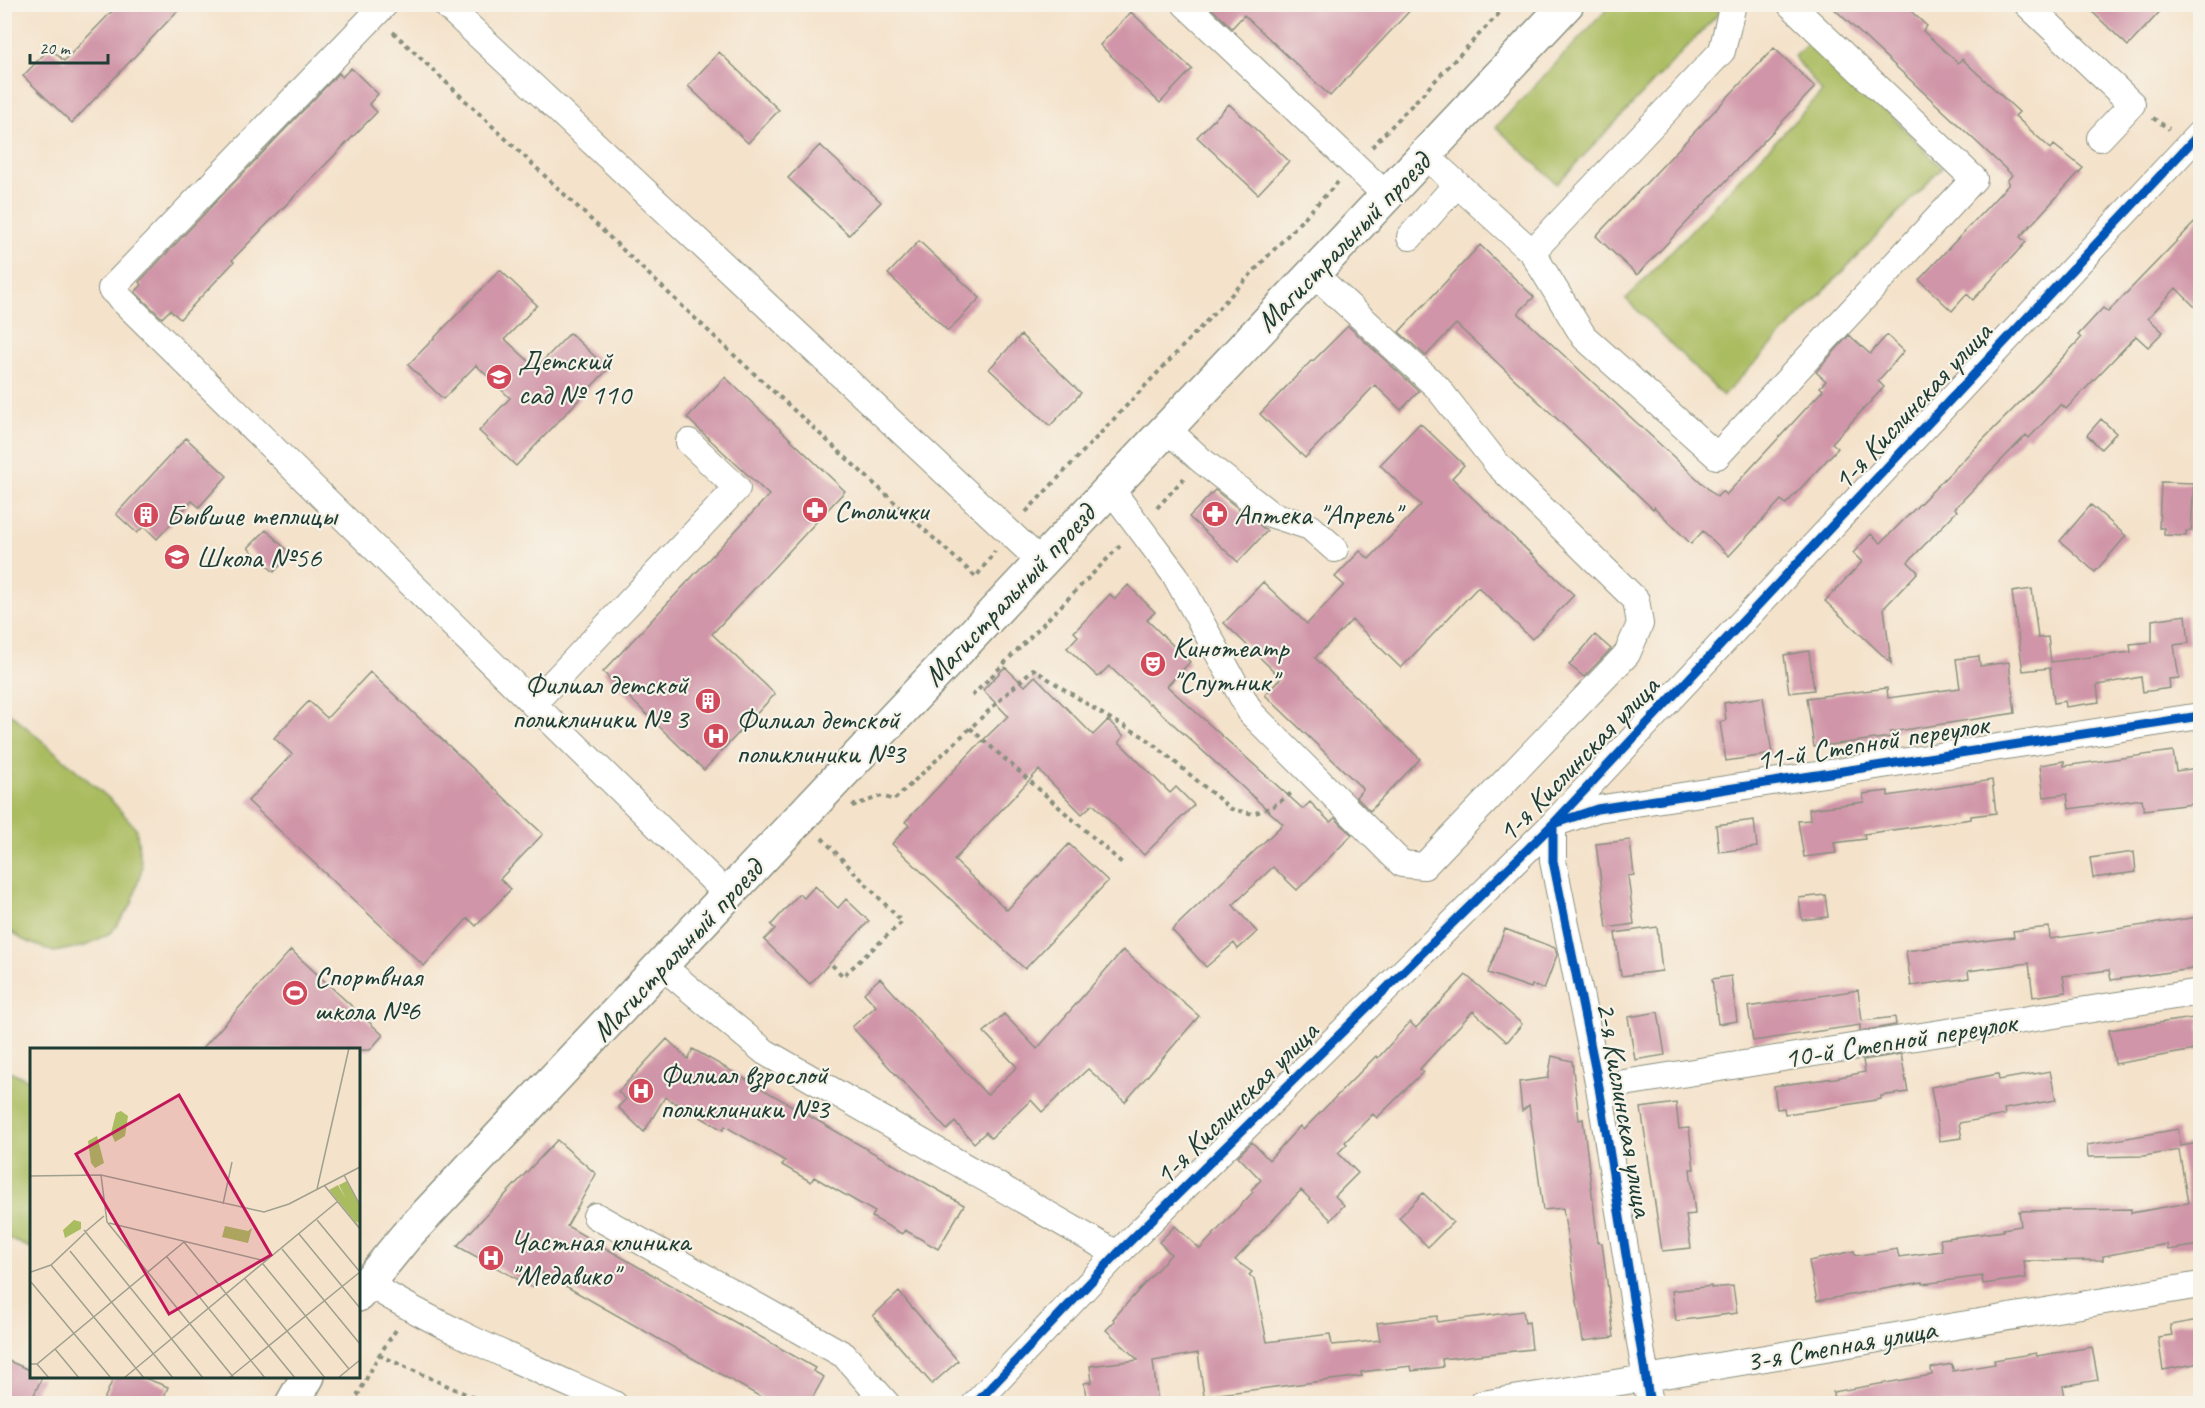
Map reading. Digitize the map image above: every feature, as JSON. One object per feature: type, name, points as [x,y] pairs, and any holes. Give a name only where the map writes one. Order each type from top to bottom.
[{"type":"main road","name":"Магистральный проезд","points":[[363,1289],[406,1236],[1567,4]]},
{"type":"main road","points":[[292,1404],[307,1378]]},
{"type":"street","points":[[445,4],[1041,562]]},
{"type":"street","points":[[1185,4],[1386,195]]},
{"type":"street","points":[[1532,252],[1722,51],[1733,4]]},
{"type":"street","points":[[1425,155],[1532,252],[1584,337],[1717,456],[1974,179],[1790,4]]},
{"type":"street","points":[[2027,4],[2132,104],[2100,138]]},
{"type":"street","points":[[380,10],[111,289],[728,895]]},
{"type":"street","name":"1-я Кислинская улица","points":[[975,1404],[1117,1254],[1552,824],[2195,139]]},
{"type":"street","points":[[1410,237],[1457,184]]},
{"type":"street","points":[[1110,488],[1175,575],[1251,713],[1402,864],[1424,866],[1627,654],[1640,624],[1636,600],[1498,465],[1437,387],[1313,273]]},
{"type":"street","points":[[1166,428],[1201,460],[1270,514],[1310,527],[1335,549]]},
{"type":"street","points":[[533,704],[737,488],[689,442]]},
{"type":"street","name":"11-й Степной переулок","points":[[1552,824],[1597,809],[2200,716]]},
{"type":"street","name":"2-я Кислинская улица","points":[[1552,824],[1553,861],[1599,1087],[1650,1404]]},
{"type":"street","points":[[662,966],[765,1052],[1117,1254]]},
{"type":"street","name":"10-й Степной переулок","points":[[1599,1087],[2200,992]]},
{"type":"street","points":[[596,1216],[844,1355],[887,1404]]},
{"type":"street","name":"3-я Степная улица","points":[[1482,1404],[2200,1285]]},
{"type":"street","points":[[363,1289],[462,1337],[614,1404]]},
{"type":"path","points":[[380,10],[736,357],[975,577],[1033,503],[1508,4]]},
{"type":"path","points":[[2132,104],[2195,139]]},
{"type":"path","points":[[972,696],[1139,527],[1201,460]]},
{"type":"path","points":[[849,807],[882,796],[894,800],[1033,669],[1104,715],[1146,738],[1232,810],[1253,814],[1272,807],[1296,790]]},
{"type":"path","points":[[970,728],[1122,863]]},
{"type":"path","points":[[817,833],[902,922],[843,976],[831,964]]},
{"type":"path","points":[[353,1404],[379,1355],[410,1310]]},
{"type":"path","points":[[379,1355],[489,1404]]},
{"type":"green space","points":[[1611,5],[1715,5],[1721,11],[1557,184],[1496,127]]},
{"type":"green space","points":[[1816,37],[1942,168],[1723,396],[1626,299],[1822,92],[1794,56]]},
{"type":"green space","points":[[5,709],[111,800],[136,828],[142,868],[132,904],[112,932],[85,946],[54,952],[23,940],[5,927]]},
{"type":"green space","points":[[5,1069],[30,1081],[30,1248],[5,1237]]},
{"type":"building","points":[[119,4],[184,4],[72,123],[23,76],[50,48],[64,61]]},
{"type":"building","points":[[1207,4],[1416,4],[1330,96],[1244,15],[1232,28]]},
{"type":"building","points":[[1829,4],[1903,4],[1927,26],[1923,31],[1958,63],[1962,59],[2019,112],[2015,116],[2051,149],[2054,145],[2083,168],[2020,237],[2026,242],[1973,300],[1967,294],[1952,311],[1919,280],[2009,184],[2007,181],[2012,175]]},
{"type":"building","points":[[2084,4],[2167,4],[2128,46]]},
{"type":"building","points":[[1131,12],[1192,69],[1160,103],[1100,45]]},
{"type":"building","points":[[1774,48],[1815,87],[1637,275],[1596,236]]},
{"type":"building","points":[[719,52],[779,110],[748,143],[688,86]]},
{"type":"building","points":[[351,68],[378,94],[369,104],[377,112],[232,260],[234,262],[180,319],[170,310],[162,318],[135,292],[142,285],[139,282],[339,73],[342,77]]},
{"type":"building","points":[[1229,104],[1289,161],[1258,194],[1197,137]]},
{"type":"building","points":[[820,145],[881,202],[849,235],[788,178]]},
{"type":"building","points":[[2200,217],[2200,312],[2176,288],[2148,318],[2163,332],[2148,347],[2136,336],[2066,409],[2061,404],[2029,438],[2026,435],[1955,508],[1957,511],[1908,562],[1918,572],[1884,608],[1891,663],[1825,601],[1862,562],[1853,553],[1871,534],[1881,543],[2039,383],[2081,338],[2078,335],[2103,308],[2108,312]]},
{"type":"building","points":[[919,241],[980,298],[948,331],[888,274]]},
{"type":"building","points":[[1480,245],[1534,297],[1518,313],[1717,497],[1722,491],[1726,495],[1823,390],[1820,387],[1826,381],[1816,372],[1849,335],[1870,354],[1887,335],[1904,351],[1878,381],[1884,387],[1832,443],[1838,448],[1786,504],[1781,500],[1729,556],[1703,531],[1691,544],[1456,324],[1426,356],[1399,332]]},
{"type":"building","points":[[500,270],[537,305],[505,339],[536,368],[570,333],[608,369],[516,466],[479,431],[510,398],[476,365],[443,399],[408,365]]},
{"type":"building","points":[[1348,326],[1419,391],[1401,410],[1375,385],[1305,458],[1260,414]]},
{"type":"building","points":[[1021,335],[1081,393],[1050,426],[989,369]]},
{"type":"building","points":[[725,377],[845,491],[712,634],[775,694],[704,770],[603,672],[769,495],[687,418]]},
{"type":"building","points":[[2101,419],[2116,433],[2101,449],[2087,435]]},
{"type":"building","points":[[1420,423],[1464,465],[1452,478],[1574,595],[1532,639],[1478,587],[1401,668],[1352,620],[1315,658],[1420,759],[1370,811],[1356,797],[1363,789],[1265,695],[1281,678],[1224,623],[1263,582],[1307,624],[1344,585],[1335,577],[1360,551],[1369,559],[1421,505],[1380,465]]},
{"type":"building","name":"Бывшие теплицы","points":[[186,438],[227,476],[199,507],[192,501],[157,539],[144,526],[137,533],[116,514]]},
{"type":"building","points":[[2161,482],[2194,483],[2191,531],[2186,531],[2186,536],[2164,535],[2164,528],[2159,528]]},
{"type":"building","points":[[1215,490],[1267,531],[1238,562],[1189,517]]},
{"type":"building","points":[[2091,505],[2126,536],[2095,572],[2060,541]]},
{"type":"building","points":[[266,530],[291,554],[274,572],[248,548]]},
{"type":"building","points":[[1128,585],[1155,612],[1147,620],[1190,662],[1167,686],[1303,809],[1310,802],[1330,822],[1335,818],[1352,835],[1297,890],[1273,867],[1233,905],[1257,932],[1238,949],[1234,943],[1206,967],[1172,930],[1283,824],[1109,666],[1098,677],[1067,648],[1078,636],[1074,632],[1110,594],[1115,599]]},
{"type":"building","points":[[2032,589],[2038,638],[2048,637],[2051,662],[2131,652],[2130,644],[2152,642],[2152,620],[2186,615],[2189,643],[2174,645],[2179,678],[2169,679],[2170,688],[2143,692],[2141,677],[2097,685],[2099,702],[2066,707],[2065,701],[2054,703],[2050,668],[2023,671],[2012,592]]},
{"type":"building","points":[[1595,635],[1611,649],[1584,677],[1569,665]]},
{"type":"building","points":[[1809,651],[1814,690],[1789,693],[1784,655]]},
{"type":"building","points":[[1979,656],[1980,666],[2009,662],[2015,713],[1890,732],[1891,737],[1814,747],[1807,698],[1887,688],[1888,698],[1960,688],[1956,659]]},
{"type":"building","points":[[1005,667],[1025,686],[1035,676],[1093,735],[1108,720],[1124,736],[1119,742],[1170,793],[1176,787],[1194,805],[1144,855],[1093,804],[1082,814],[1039,770],[954,860],[1007,910],[1069,844],[1108,881],[1025,969],[892,844],[909,825],[905,822],[1008,716],[983,690]]},
{"type":"building","points":[[370,672],[543,834],[500,879],[511,889],[476,926],[468,918],[424,966],[248,801],[292,754],[274,738],[309,701],[327,718]]},
{"type":"building","points":[[1763,697],[1772,754],[1726,761],[1720,722],[1726,720],[1724,703]]},
{"type":"building","points":[[2173,751],[2176,771],[2198,768],[2200,803],[2144,810],[2142,799],[2069,809],[2067,794],[2044,797],[2040,765],[2064,761],[2064,766]]},
{"type":"building","points":[[1992,780],[1996,813],[1971,816],[1971,819],[1864,834],[1865,839],[1834,843],[1836,853],[1804,857],[1798,821],[1810,820],[1809,809],[1864,802],[1863,794],[1888,791],[1888,796]]},
{"type":"building","points":[[1754,820],[1757,847],[1719,852],[1716,825]]},
{"type":"building","points":[[1630,840],[1634,875],[1628,876],[1634,924],[1607,928],[1596,844]]},
{"type":"building","points":[[2134,852],[2136,872],[2093,878],[2090,858]]},
{"type":"building","points":[[815,886],[838,908],[846,899],[869,921],[810,984],[764,940],[775,929],[771,925],[799,894],[804,898]]},
{"type":"building","points":[[1825,895],[1828,917],[1802,920],[1799,898]]},
{"type":"building","points":[[2198,917],[2200,968],[2111,980],[2109,970],[2063,976],[2066,992],[2033,997],[2029,963],[1968,971],[1969,978],[1911,986],[1906,951],[2014,937],[2013,931],[2049,927],[2050,939]]},
{"type":"building","points":[[1657,927],[1662,971],[1621,976],[1615,933]]},
{"type":"building","points":[[1505,929],[1555,948],[1557,955],[1544,989],[1532,985],[1531,988],[1488,973]]},
{"type":"building","name":"Спортвная школа №6","points":[[291,950],[383,1035],[370,1050],[360,1050],[360,1048],[203,1048]]},
{"type":"building","points":[[1123,950],[1199,1016],[1125,1102],[1088,1069],[1042,1112],[1031,1100],[991,1138],[986,1132],[974,1143],[955,1122],[947,1130],[852,1027],[876,1006],[864,993],[880,978],[987,1095],[1017,1067],[984,1032],[1004,1014],[1037,1049]]},
{"type":"building","points":[[1466,975],[1522,1024],[1507,1042],[1473,1011],[1420,1069],[1423,1072],[1377,1118],[1373,1114],[1345,1142],[1347,1144],[1338,1153],[1358,1173],[1335,1196],[1344,1205],[1331,1220],[1301,1190],[1235,1260],[1252,1272],[1249,1275],[1254,1279],[1267,1342],[1330,1334],[1332,1345],[1380,1340],[1377,1323],[1437,1316],[1437,1322],[1523,1311],[1525,1323],[1529,1322],[1532,1349],[1442,1359],[1443,1367],[1412,1371],[1411,1366],[1361,1372],[1362,1376],[1204,1396],[1198,1353],[1153,1361],[1158,1404],[1087,1404],[1084,1383],[1092,1382],[1090,1366],[1138,1360],[1106,1330],[1115,1321],[1113,1319],[1171,1254],[1159,1242],[1175,1226],[1200,1249],[1253,1192],[1251,1190],[1261,1180],[1238,1156],[1252,1142],[1269,1160],[1300,1126],[1303,1130],[1376,1056],[1378,1058],[1410,1022],[1416,1028]]},
{"type":"building","points":[[1731,976],[1737,1021],[1718,1024],[1712,979]]},
{"type":"building","points":[[1858,990],[1862,1021],[1895,1017],[1896,1025],[1860,1031],[1860,1025],[1753,1041],[1748,1007]]},
{"type":"building","points":[[1658,1012],[1665,1055],[1635,1060],[1628,1017]]},
{"type":"building","points":[[2200,1017],[2200,1049],[2115,1064],[2109,1030]]},
{"type":"building","points":[[667,1039],[688,1059],[693,1049],[964,1205],[938,1249],[905,1230],[902,1234],[872,1217],[875,1212],[814,1177],[811,1182],[782,1165],[785,1161],[725,1126],[723,1130],[665,1097],[644,1132],[618,1107],[626,1099],[618,1092]]},
{"type":"building","points":[[1901,1054],[1908,1092],[1816,1110],[1785,1114],[1784,1108],[1777,1109],[1774,1086],[1865,1072],[1863,1060]]},
{"type":"building","points":[[1552,1056],[1572,1061],[1579,1120],[1583,1119],[1598,1243],[1602,1243],[1614,1337],[1583,1341],[1563,1208],[1543,1210],[1529,1105],[1522,1111],[1519,1082],[1548,1078]]},
{"type":"building","points":[[2050,1071],[2056,1100],[2004,1109],[2005,1115],[1959,1123],[1962,1138],[1940,1141],[1931,1087],[1998,1074],[1999,1080]]},
{"type":"building","points":[[1676,1103],[1679,1129],[1689,1128],[1694,1169],[1690,1169],[1695,1214],[1686,1215],[1691,1248],[1662,1251],[1641,1108]]},
{"type":"building","points":[[2178,1129],[2181,1146],[2200,1143],[2200,1245],[2168,1250],[2167,1244],[2103,1256],[2103,1260],[2024,1261],[2026,1278],[1983,1284],[1982,1276],[1923,1284],[1923,1282],[1817,1301],[1809,1261],[1854,1251],[1855,1256],[1897,1249],[1899,1257],[1942,1251],[1940,1239],[2003,1231],[2003,1229],[2021,1226],[2019,1211],[2131,1209],[2131,1213],[2188,1203],[2179,1150],[2144,1156],[2088,1157],[2087,1145]]},
{"type":"building","points":[[557,1140],[596,1174],[567,1226],[815,1368],[813,1371],[824,1377],[809,1404],[773,1404],[541,1272],[532,1287],[457,1246]]},
{"type":"building","points":[[1423,1193],[1453,1222],[1428,1247],[1399,1218]]},
{"type":"building","points":[[1711,1286],[1711,1288],[1733,1286],[1737,1313],[1676,1321],[1672,1291]]},
{"type":"building","points":[[899,1292],[958,1361],[932,1384],[873,1316]]},
{"type":"building","points":[[2198,1320],[2200,1363],[2163,1370],[2158,1337],[2172,1335],[2170,1325]]},
{"type":"building","points":[[2092,1347],[2098,1380],[2063,1386],[2065,1397],[2026,1404],[1834,1404],[1833,1392],[1932,1375],[1931,1368],[1952,1364],[1953,1371],[1995,1364],[1994,1360]]},
{"type":"building","points":[[4,1359],[30,1370],[30,1378],[42,1378],[30,1404],[4,1404]]},
{"type":"building","points":[[114,1378],[145,1378],[168,1387],[161,1404],[102,1404]]},
{"type":"cycle path","points":[[975,1404],[1117,1254],[1553,824],[2200,133]]},
{"type":"cycle path","points":[[1650,1404],[1599,1087],[1553,861],[1553,824],[1597,809],[2200,716]]},
{"type":"place","name":"Детский сад № 110","points":[[499,377]]},
{"type":"place","name":"Столички","points":[[815,510]]},
{"type":"place","name":"Аптека \"Апрель\"","points":[[1215,514]]},
{"type":"place","name":"Бывшие теплицы","points":[[146,515]]},
{"type":"place","name":"Школа №56","points":[[177,557]]},
{"type":"place","name":"Кинотеатр \"Спутник\"","points":[[1153,664]]},
{"type":"place","name":"Филиал детской поликлиники № 3","points":[[708,701]]},
{"type":"place","name":"Филиал детской поликлиники №3","points":[[716,736]]},
{"type":"place","name":"Спортвная школа №6","points":[[295,993]]},
{"type":"place","name":"Филиал взрослой поликлиники №3","points":[[641,1091]]},
{"type":"place","name":"Частная клиника \"Медавико\"","points":[[491,1258]]}]
